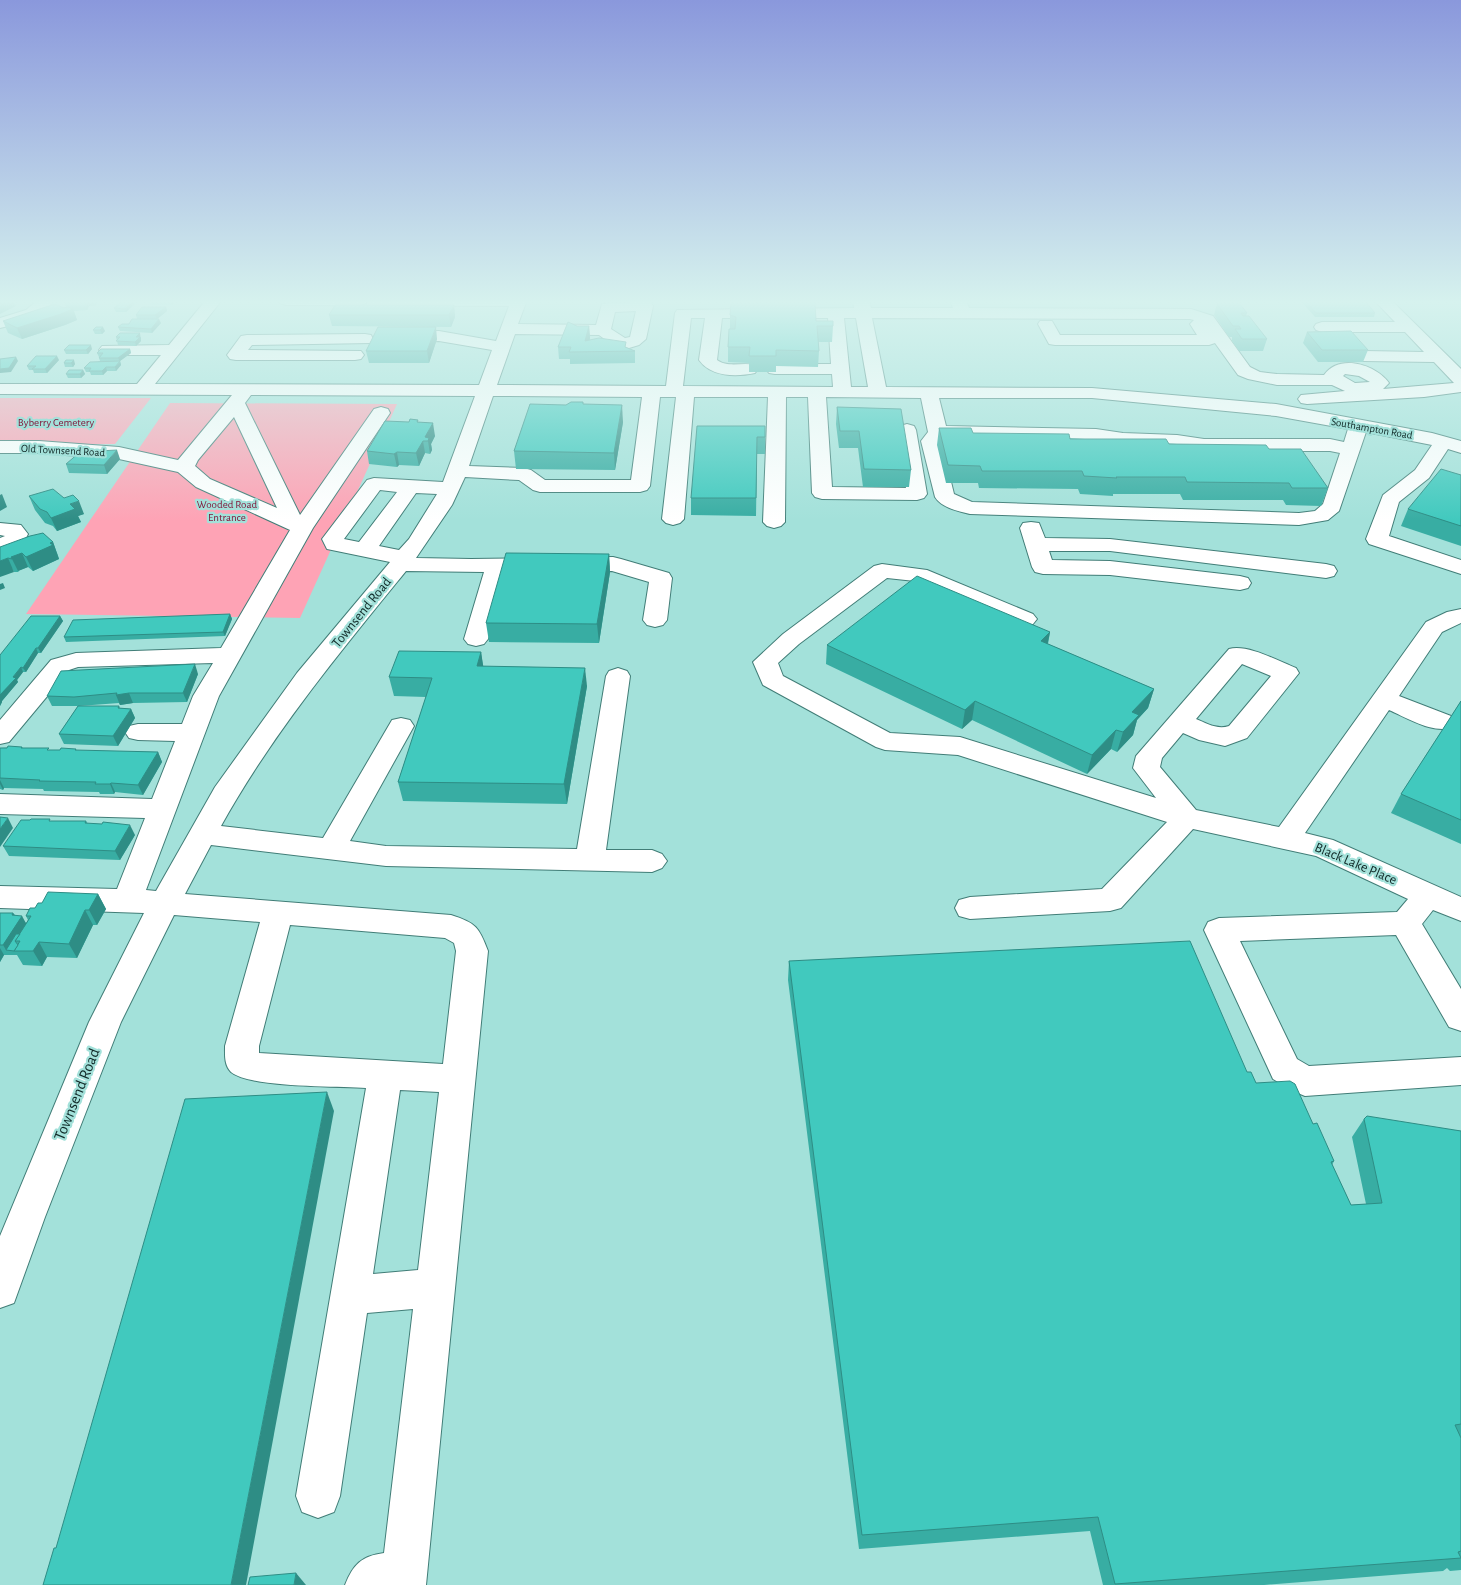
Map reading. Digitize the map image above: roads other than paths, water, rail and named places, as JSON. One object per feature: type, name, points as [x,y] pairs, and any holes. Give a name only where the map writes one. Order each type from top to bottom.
[{"type":"street","points":[[143,388],[154,374]]},
{"type":"street","name":"Southampton Road","points":[[0,389],[143,388],[241,396],[337,374]]},
{"type":"street","name":"Southampton Road","points":[[361,374],[487,390],[1092,393],[1276,410],[1359,425],[1410,422],[1452,444]]},
{"type":"street","name":"Townsend Road","points":[[0,1289],[26,1217],[105,1022],[164,904],[225,794],[306,678],[402,561],[442,505],[454,480],[493,374]]},
{"type":"street","points":[[673,518],[692,432],[680,391],[678,374]]},
{"type":"street","points":[[840,374],[842,392]]},
{"type":"street","points":[[875,374],[878,392]]},
{"type":"street","points":[[1251,374],[1271,379],[1334,380],[1370,392]]},
{"type":"street","points":[[1276,410],[1283,400],[1370,392],[1424,392],[1461,387]]},
{"type":"street","points":[[652,391],[640,486],[540,486],[524,474],[411,486],[374,484],[334,539],[335,544],[402,561],[497,566],[613,564],[661,578],[655,620]]},
{"type":"street","points":[[774,522],[767,432],[777,392]]},
{"type":"street","points":[[817,392],[822,493],[917,494],[907,430]]},
{"type":"street","points":[[929,392],[938,432]]},
{"type":"street","points":[[185,467],[189,458],[241,396],[288,510],[297,526]]},
{"type":"street","points":[[1410,422],[1425,406],[1461,399]]},
{"type":"street","points":[[127,900],[206,696],[297,526],[381,413]]},
{"type":"street","points":[[938,432],[931,441],[944,496],[954,503],[970,508],[1299,519],[1321,516],[1332,507],[1359,425]]},
{"type":"street","points":[[938,432],[1096,435],[1116,440],[1188,440],[1204,445],[1330,445],[1351,450]]},
{"type":"street","points":[[1452,444],[1430,477],[1390,500],[1377,539],[1461,567]]},
{"type":"street","name":"Old Townsend Road","points":[[0,447],[39,447],[119,453],[185,467],[203,483],[297,526]]},
{"type":"street","points":[[364,550],[411,486]]},
{"type":"street","points":[[1025,510],[1043,567],[1110,568],[1240,583]]},
{"type":"street","points":[[0,529],[13,530],[17,534],[15,540],[0,547]]},
{"type":"street","points":[[1036,544],[1110,545],[1326,571]]},
{"type":"street","points":[[476,639],[497,566]]},
{"type":"street","name":"Black Lake Place","points":[[1025,619],[919,575],[882,571],[791,639],[765,662],[772,680],[885,742],[960,746],[1187,818],[1323,847],[1461,910]]},
{"type":"street","points":[[1286,839],[1434,627],[1461,616]]},
{"type":"street","points":[[0,736],[60,665],[76,660],[229,654]]},
{"type":"street","points":[[590,860],[618,676]]},
{"type":"street","points":[[1384,699],[1442,722]]},
{"type":"street","points":[[970,908],[1110,900],[1187,818],[1146,768],[1149,756],[1179,722]]},
{"type":"street","points":[[330,849],[401,726]]},
{"type":"street","points":[[138,732],[192,733]]},
{"type":"street","points":[[0,804],[162,809]]},
{"type":"street","points":[[203,834],[386,856],[652,861]]},
{"type":"street","points":[[1429,895],[1405,924],[1219,930],[1285,1069],[1305,1082],[1461,1071]]},
{"type":"street","points":[[0,897],[127,900],[451,927],[468,936],[472,951],[435,1288],[392,1581]]},
{"type":"street","points":[[278,914],[242,1046],[242,1060],[253,1066],[458,1079]]},
{"type":"street","points":[[1405,924],[1461,1018]]},
{"type":"street","points":[[318,1496],[385,1075]]},
{"type":"street","points":[[350,1295],[435,1288]]},
{"type":"park label","name":"Byberry Cemetery","points":[[56,422]]},
{"type":"park label","name":"Wooded Road Entrance","points":[[227,510]]}]
